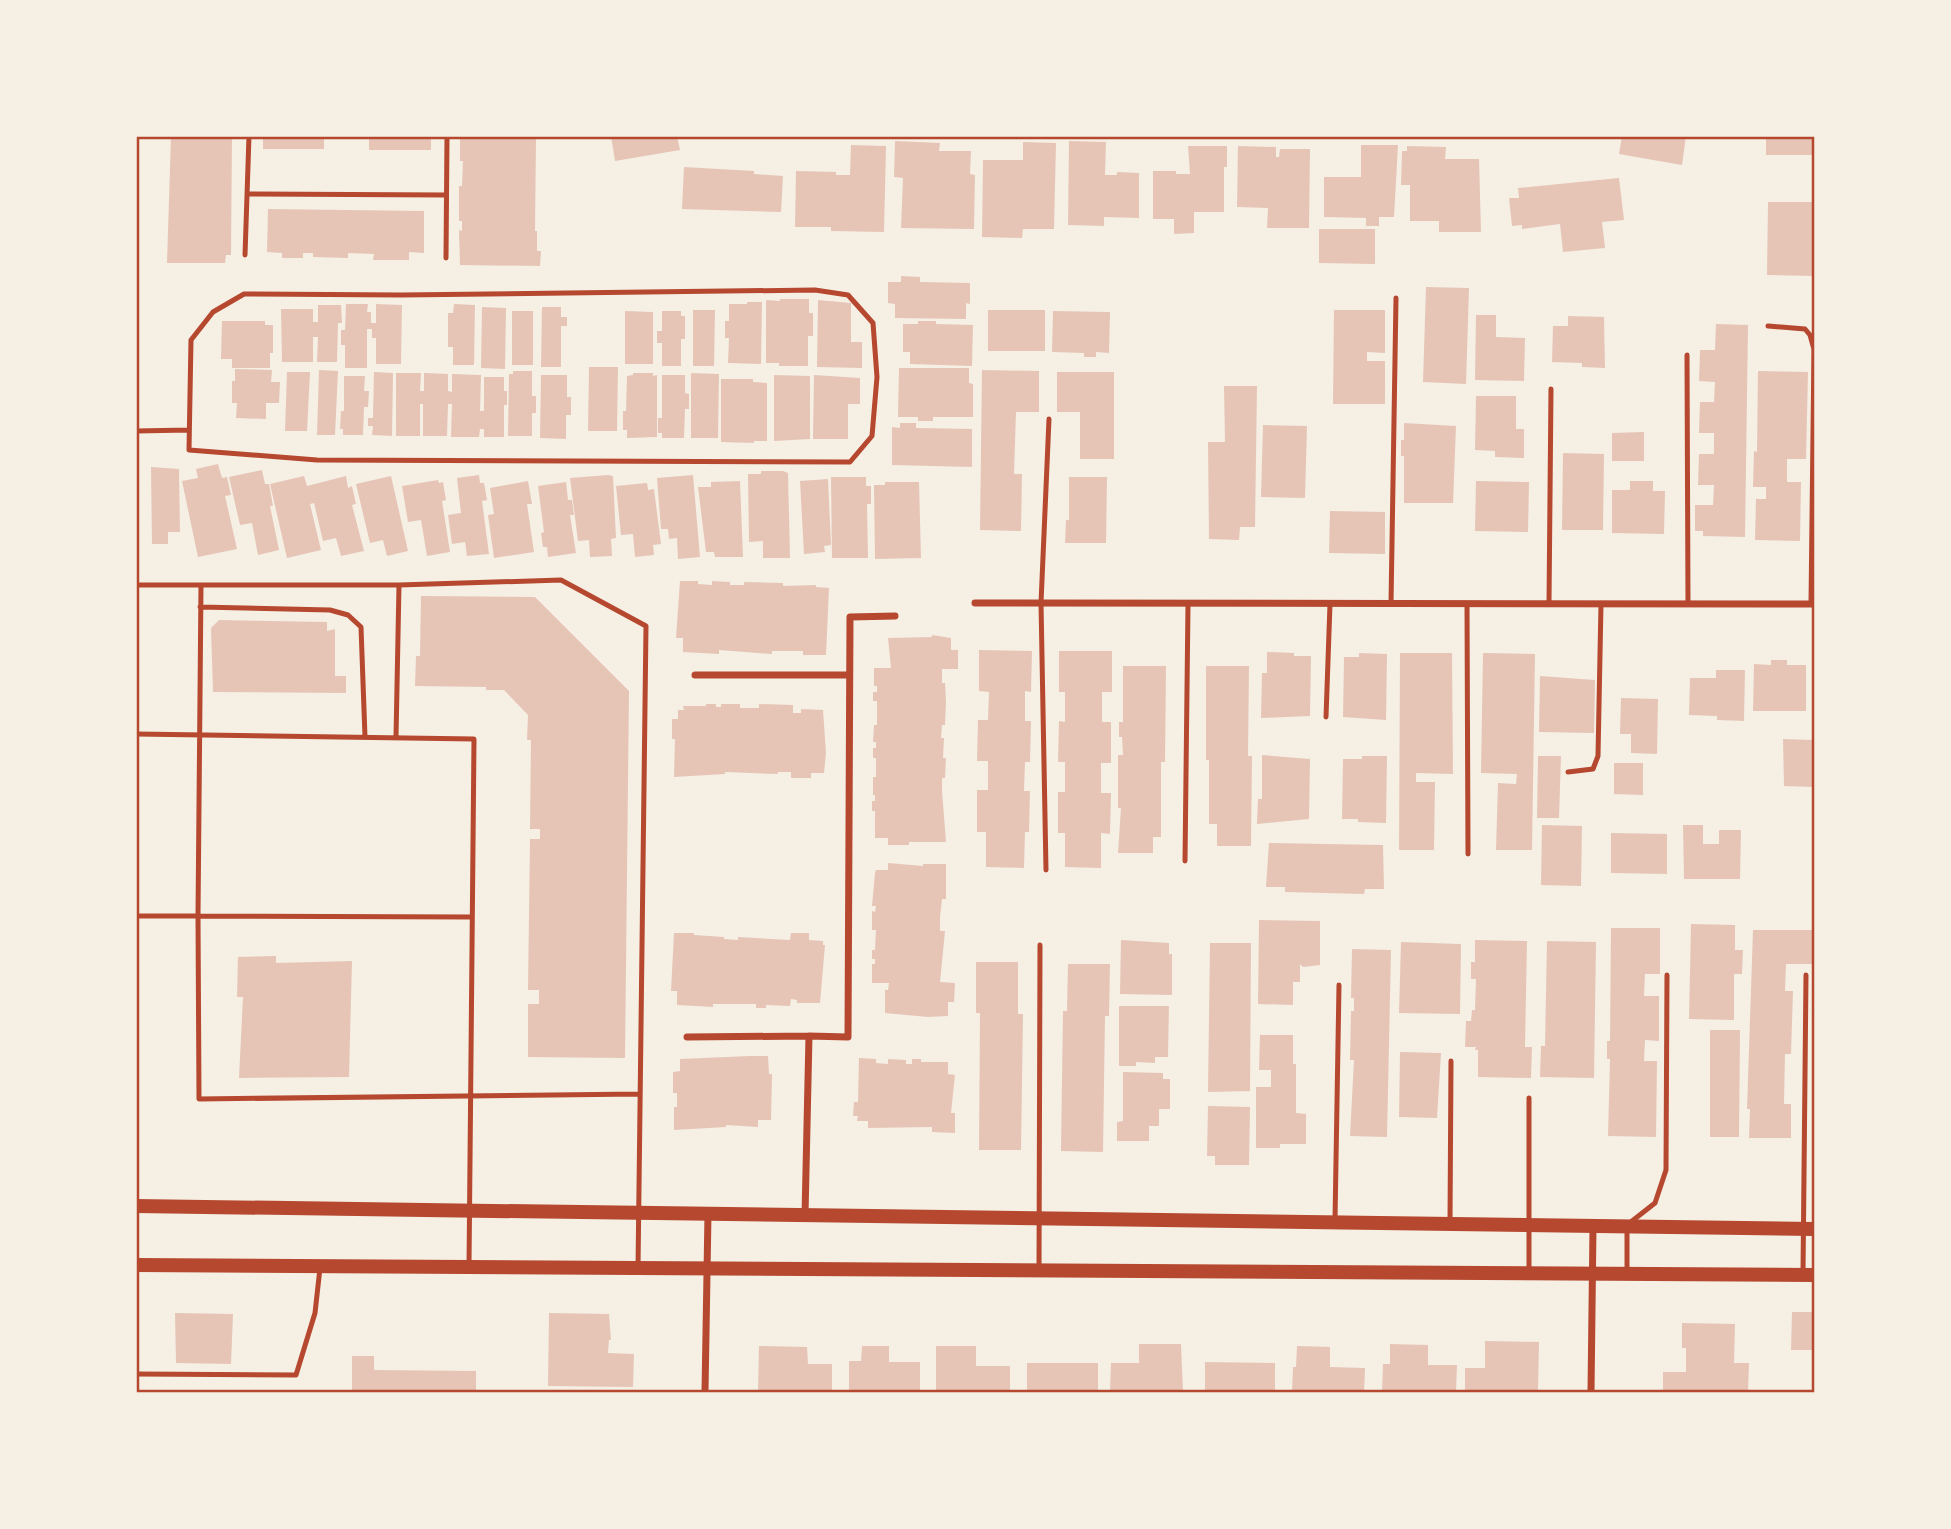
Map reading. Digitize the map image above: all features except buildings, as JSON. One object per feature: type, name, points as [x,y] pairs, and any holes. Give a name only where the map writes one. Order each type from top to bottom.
[{"type":"main road","points":[[136,1206],[1809,1229]]},
{"type":"main road","points":[[136,1265],[1809,1275]]},
{"type":"street","points":[[975,603],[1813,604]]},
{"type":"street","points":[[687,1037],[848,1037],[850,617],[895,616]]},
{"type":"street","points":[[695,674],[849,675]]},
{"type":"street","points":[[804,1216],[809,1036]]},
{"type":"street","points":[[705,1392],[708,1214]]},
{"type":"street","points":[[1591,1392],[1593,1227]]},
{"type":"lane","points":[[246,255],[249,136]]},
{"type":"lane","points":[[446,258],[447,136]]},
{"type":"lane","points":[[249,194],[446,195]]},
{"type":"lane","points":[[815,290],[848,295],[873,323],[877,377],[872,436],[850,462],[317,460],[189,450],[189,430],[191,340],[213,312],[244,294],[815,290]]},
{"type":"lane","points":[[1391,604],[1396,298]]},
{"type":"lane","points":[[1768,326],[1805,329],[1814,349],[1813,604]]},
{"type":"lane","points":[[1687,355],[1688,604]]},
{"type":"lane","points":[[1549,604],[1551,389]]},
{"type":"lane","points":[[1046,870],[1041,603],[1049,419]]},
{"type":"lane","points":[[136,431],[189,430]]},
{"type":"lane","points":[[136,585],[398,585],[561,580],[646,626],[638,1268]]},
{"type":"lane","points":[[201,585],[199,1099],[639,1094]]},
{"type":"lane","points":[[396,737],[398,585]]},
{"type":"lane","points":[[1185,860],[1188,604]]},
{"type":"lane","points":[[1326,717],[1330,604]]},
{"type":"lane","points":[[1467,604],[1468,854]]},
{"type":"lane","points":[[1569,772],[1592,769],[1598,756],[1601,604]]},
{"type":"lane","points":[[200,607],[330,610],[348,615],[361,627],[365,737]]},
{"type":"lane","points":[[136,734],[474,739],[469,1267]]},
{"type":"lane","points":[[136,916],[472,917]]},
{"type":"lane","points":[[1039,1270],[1040,945]]},
{"type":"lane","points":[[1627,1273],[1627,1225],[1655,1203],[1666,1170],[1667,975]]},
{"type":"lane","points":[[1806,975],[1809,1275]]},
{"type":"lane","points":[[1335,1223],[1339,985]]},
{"type":"lane","points":[[1450,1225],[1451,1061]]},
{"type":"lane","points":[[1529,1273],[1530,1098]]},
{"type":"lane","points":[[136,1374],[296,1375],[315,1313],[321,1266]]}]
